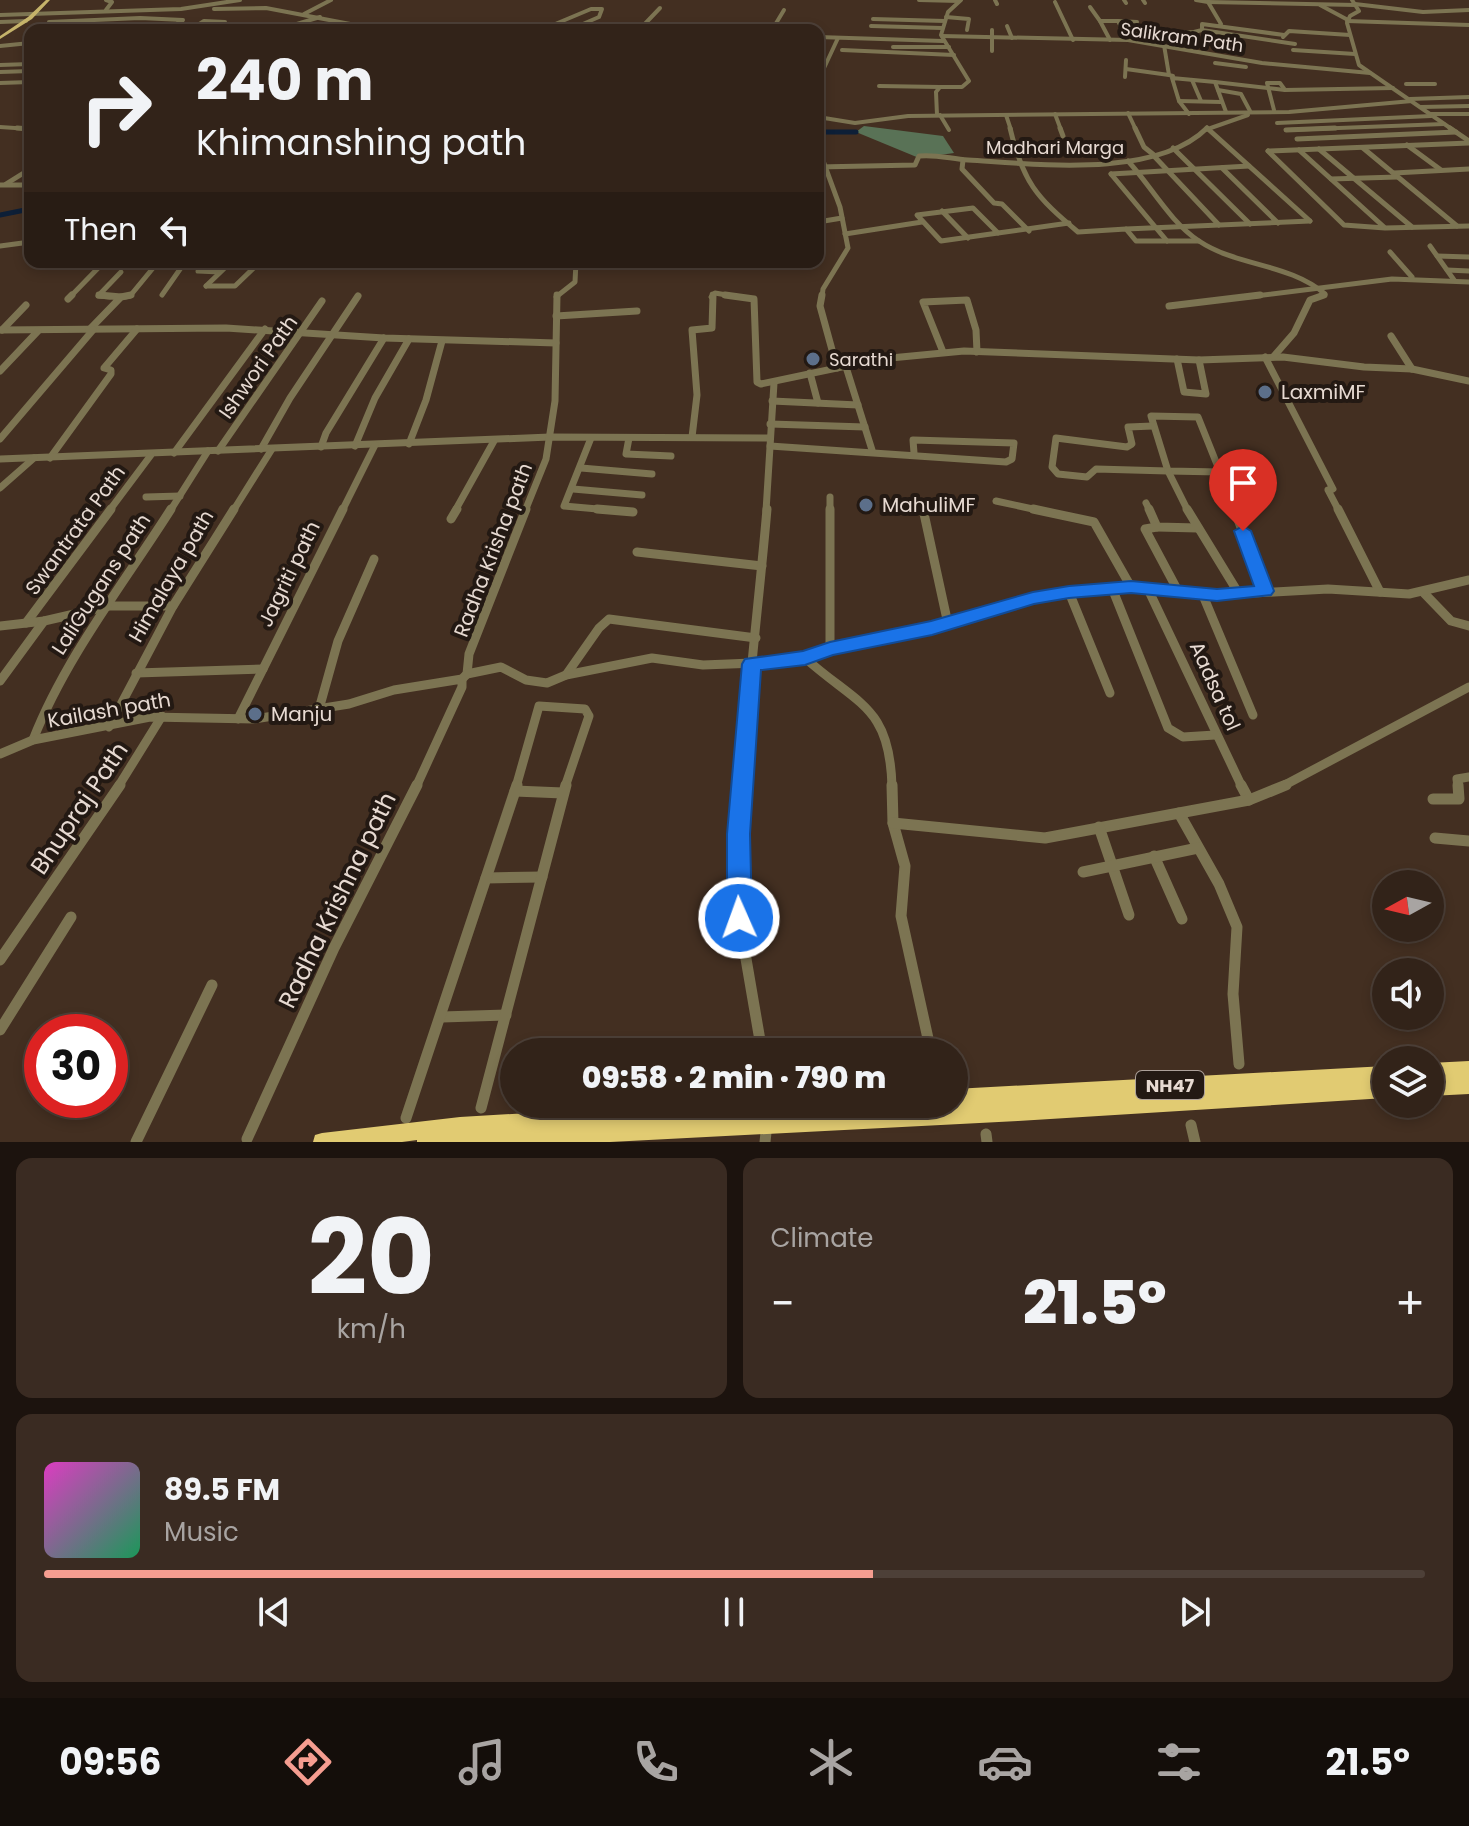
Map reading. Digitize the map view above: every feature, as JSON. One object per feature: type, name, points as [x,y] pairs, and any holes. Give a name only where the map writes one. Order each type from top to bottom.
[{"type":"highway","points":[[1444,1071],[1469,1070]]},
{"type":"highway","name":"NH47","points":[[968,1097],[1372,1076]]},
{"type":"highway","points":[[1444,1086],[1469,1085]]},
{"type":"highway","name":"NH47","points":[[426,1142],[768,1120],[1372,1090]]},
{"type":"highway","name":"NH47","points":[[322,1142],[460,1126],[768,1120]]},
{"type":"main road","points":[[1,37],[25,22],[48,0]]},
{"type":"street","points":[[106,0],[112,2],[106,10]]},
{"type":"street","points":[[181,9],[240,0]]},
{"type":"street","points":[[303,14],[331,0]]},
{"type":"street","points":[[919,0],[960,1]]},
{"type":"street","points":[[1196,0],[1354,3],[1423,12],[1469,10]]},
{"type":"street","points":[[879,86],[968,84],[965,71],[943,38],[942,28],[948,12],[960,1]]},
{"type":"street","points":[[1055,2],[1073,40]]},
{"type":"street","points":[[1208,2],[1216,12],[1219,26]]},
{"type":"street","points":[[1348,20],[1359,11],[1354,3]]},
{"type":"street","points":[[1319,4],[1348,20],[1469,25]]},
{"type":"street","points":[[967,30],[971,7]]},
{"type":"street","points":[[1090,7],[1110,40]]},
{"type":"street","points":[[0,15],[261,8],[352,24]]},
{"type":"street","points":[[555,24],[592,8],[602,9],[599,17],[583,24]]},
{"type":"street","points":[[645,24],[660,8]]},
{"type":"street","points":[[146,18],[159,9]]},
{"type":"street","points":[[776,24],[784,10]]},
{"type":"street","points":[[1100,21],[1136,22],[1132,15]]},
{"type":"street","points":[[306,24],[321,17]]},
{"type":"street","points":[[868,32],[874,17],[968,18]]},
{"type":"street","points":[[132,24],[140,18]]},
{"type":"street","points":[[0,22],[140,18],[183,20],[176,24]]},
{"type":"street","points":[[154,24],[162,18]]},
{"type":"street","points":[[1348,20],[1359,65],[1469,142]]},
{"type":"street","points":[[199,24],[204,21],[225,22],[222,24]]},
{"type":"street","points":[[1118,21],[1128,40]]},
{"type":"street","points":[[1202,30],[1202,24],[1284,35]]},
{"type":"street","points":[[871,26],[942,28]]},
{"type":"street","points":[[1007,26],[1012,38]]},
{"type":"street","points":[[992,30],[992,51]]},
{"type":"street","points":[[1138,34],[1202,30],[1282,41],[1294,45],[1293,50],[1355,54]]},
{"type":"street","points":[[1282,41],[1289,31],[1350,35]]},
{"type":"street","name":"Salikram Path","points":[[824,37],[1128,40],[1262,63],[1370,73]]},
{"type":"street","points":[[824,66],[838,38]]},
{"type":"street","points":[[0,46],[24,44]]},
{"type":"street","points":[[1164,45],[1170,77],[1179,101],[1189,114]]},
{"type":"street","points":[[893,47],[949,47]]},
{"type":"street","points":[[842,50],[954,55]]},
{"type":"street","points":[[1322,52],[1328,68]]},
{"type":"street","points":[[1204,53],[1203,61],[1246,67]]},
{"type":"street","points":[[1215,63],[1217,55]]},
{"type":"street","points":[[1262,63],[1265,55]]},
{"type":"street","points":[[1125,77],[1126,60]]},
{"type":"street","points":[[1147,72],[1148,61]]},
{"type":"street","points":[[0,65],[24,64]]},
{"type":"street","points":[[1126,69],[1268,89],[1393,88]]},
{"type":"street","points":[[0,72],[24,71]]},
{"type":"street","points":[[1192,80],[1201,101]]},
{"type":"street","points":[[0,83],[24,82]]},
{"type":"street","points":[[1215,82],[1226,112]]},
{"type":"street","points":[[1406,84],[1435,84]]},
{"type":"street","points":[[940,87],[936,92],[939,115],[949,130]]},
{"type":"street","points":[[1268,89],[1274,110]]},
{"type":"street","points":[[1218,90],[1241,94],[1250,111]]},
{"type":"street","points":[[824,118],[855,123],[939,115],[1289,112],[1410,100],[1462,97],[1469,101]]},
{"type":"street","points":[[1179,101],[1221,102]]},
{"type":"street","points":[[1420,107],[1469,101]]},
{"type":"street","name":"Madhari Marga","points":[[824,167],[915,165],[919,156],[934,154],[963,160],[1018,163],[1102,164],[1128,161],[1192,143],[1207,128],[1248,115],[1289,112]]},
{"type":"street","points":[[1128,113],[1144,147],[1219,225]]},
{"type":"street","points":[[1055,114],[1063,136]]},
{"type":"street","points":[[1265,114],[1310,149]]},
{"type":"street","points":[[1277,123],[1469,114]]},
{"type":"street","points":[[1006,115],[1018,163],[1047,204],[1078,232],[1310,221],[1207,128]]},
{"type":"street","points":[[1286,130],[1444,124]]},
{"type":"street","points":[[0,127],[24,129]]},
{"type":"street","points":[[1297,139],[1456,132]]},
{"type":"street","points":[[1469,142],[1268,153],[1344,225],[1385,228],[1469,226]]},
{"type":"street","points":[[1407,145],[1442,171]]},
{"type":"street","points":[[1362,147],[1458,226]]},
{"type":"street","points":[[1173,148],[1250,224]]},
{"type":"street","points":[[1319,149],[1412,227]]},
{"type":"street","points":[[1298,150],[1385,228]]},
{"type":"street","points":[[963,160],[962,169],[995,204],[1001,204],[1029,231]]},
{"type":"street","points":[[1128,161],[1199,241]]},
{"type":"street","points":[[1102,164],[1167,241]]},
{"type":"street","points":[[1111,174],[1249,166]]},
{"type":"street","points":[[1222,168],[1278,223]]},
{"type":"street","points":[[1331,179],[1469,169]]},
{"type":"street","points":[[3,185],[22,174]]},
{"type":"street","points":[[824,174],[842,218],[847,252],[823,289],[820,306],[837,368]]},
{"type":"street","points":[[3,185],[24,185]]},
{"type":"street","points":[[999,234],[973,208],[917,215],[941,241],[1029,231],[1069,223]]},
{"type":"street","points":[[942,211],[968,238]]},
{"type":"street","points":[[824,221],[842,218]]},
{"type":"street","points":[[845,234],[922,222]]},
{"type":"street","points":[[1126,229],[1136,241],[1199,241],[1313,284],[1325,294],[1310,300],[1294,333],[1270,357]]},
{"type":"street","points":[[0,246],[24,243]]},
{"type":"street","points":[[1430,246],[1454,280]]},
{"type":"street","points":[[1390,252],[1412,277]]},
{"type":"street","points":[[1437,256],[1469,257]]},
{"type":"street","points":[[68,299],[98,268]]},
{"type":"street","points":[[121,272],[98,296],[130,296],[153,268]]},
{"type":"street","points":[[162,295],[181,268]]},
{"type":"street","points":[[224,268],[206,286],[235,286],[254,268]]},
{"type":"street","points":[[576,268],[574,285],[557,293],[556,316],[637,311]]},
{"type":"street","points":[[1447,270],[1469,271]]},
{"type":"street","points":[[198,271],[220,272]]},
{"type":"street","points":[[1169,306],[1235,300],[1313,284],[1412,277],[1469,282]]},
{"type":"street","points":[[692,437],[697,395],[692,330],[712,328],[712,294],[754,299],[757,382],[774,383],[899,356],[943,352],[1177,359],[1270,357],[1412,369],[1469,381]]},
{"type":"street","name":"Himalaya path","points":[[109,727],[173,606],[332,334],[358,296]]},
{"type":"street","points":[[0,439],[121,297]]},
{"type":"street","points":[[943,352],[923,302],[967,300],[976,330],[977,352]]},
{"type":"street","name":"Ishwori Path","points":[[213,451],[304,331],[322,301]]},
{"type":"street","points":[[1,330],[26,305]]},
{"type":"street","name":"Radha Krisha path","points":[[465,677],[469,654],[546,459],[555,401],[556,316]]},
{"type":"street","points":[[50,458],[111,374],[111,370],[104,368],[137,329]]},
{"type":"street","points":[[174,453],[265,329]]},
{"type":"street","points":[[1,330],[265,329],[442,341],[556,343]]},
{"type":"street","points":[[0,371],[38,330]]},
{"type":"street","points":[[1391,336],[1412,369]]},
{"type":"street","points":[[321,447],[326,433],[384,338]]},
{"type":"street","points":[[355,446],[375,398],[409,339]]},
{"type":"street","points":[[409,444],[426,400],[442,341]]},
{"type":"street","points":[[1270,357],[1333,489],[1328,490],[1380,592]]},
{"type":"street","points":[[1177,359],[1184,392],[1206,394],[1196,359]]},
{"type":"street","points":[[846,367],[872,450]]},
{"type":"street","points":[[810,373],[818,403]]},
{"type":"street","points":[[760,1038],[739,918],[738,891],[747,700],[756,638],[774,383]]},
{"type":"street","points":[[772,401],[858,405]]},
{"type":"street","points":[[1239,594],[1198,528],[1171,472],[1153,426],[1153,416],[1196,415],[1265,591]]},
{"type":"street","points":[[770,424],[865,427]]},
{"type":"street","points":[[1153,426],[1128,427],[1132,444],[1127,447],[1056,438],[1052,467],[1058,474],[1087,477],[1096,469],[1220,472]]},
{"type":"street","points":[[0,459],[550,437],[692,437],[1011,461],[1014,443],[913,440],[914,453]]},
{"type":"street","points":[[591,438],[564,506],[633,512]]},
{"type":"street","points":[[629,438],[626,454],[671,456]]},
{"type":"street","points":[[451,519],[494,441]]},
{"type":"street","name":"Jagriti path","points":[[238,719],[375,445]]},
{"type":"street","name":"LaliGugans path","points":[[33,740],[52,698],[109,606],[213,451]]},
{"type":"street","name":"Swantrata Path","points":[[26,623],[151,455]]},
{"type":"street","points":[[0,488],[34,458]]},
{"type":"street","points":[[581,468],[652,474]]},
{"type":"street","points":[[573,489],[642,495]]},
{"type":"street","points":[[146,497],[180,496]]},
{"type":"street","points":[[830,497],[830,649]]},
{"type":"street","points":[[996,501],[1094,522],[1131,587]]},
{"type":"street","points":[[1146,503],[1157,527]]},
{"type":"street","points":[[923,507],[948,624]]},
{"type":"street","points":[[1177,589],[1145,529],[1198,528]]},
{"type":"street","points":[[637,552],[762,566]]},
{"type":"street","points":[[319,709],[338,641],[374,559]]},
{"type":"street","name":"Kailash path","points":[[0,754],[33,740],[162,716],[238,719],[349,704],[394,690],[501,667],[538,683],[652,658],[703,665],[805,658],[830,649],[948,624],[1033,598],[1069,592],[1147,587],[1239,594],[1328,589],[1423,592],[1469,580]]},
{"type":"street","name":"Aadsa tol","points":[[1147,587],[1167,621],[1215,735],[1249,800]]},
{"type":"street","points":[[1112,588],[1168,728],[1174,736],[1180,737],[1215,735]]},
{"type":"street","points":[[1069,592],[1110,693]]},
{"type":"street","points":[[1423,592],[1454,623],[1469,626]]},
{"type":"street","points":[[1202,593],[1253,715]]},
{"type":"street","points":[[0,626],[44,621],[109,606],[173,606]]},
{"type":"street","points":[[566,675],[599,628],[609,619],[756,638]]},
{"type":"street","points":[[0,681],[44,621]]},
{"type":"street","points":[[805,658],[873,712],[891,753],[893,823],[905,866],[901,916],[928,1038]]},
{"type":"street","points":[[136,673],[263,669]]},
{"type":"street","name":"Radha Krishna path","points":[[247,1139],[334,948],[441,737],[465,677]]},
{"type":"street","points":[[893,823],[1033,838],[1064,836],[1249,800],[1326,766],[1469,687]]},
{"type":"street","points":[[406,1118],[515,791],[539,706],[585,709],[589,716],[563,793],[481,1108]]},
{"type":"street","name":"Bhupraj Path","points":[[0,960],[143,751],[162,716]]},
{"type":"street","points":[[1433,799],[1459,799],[1457,779],[1469,777]]},
{"type":"street","points":[[515,791],[563,793]]},
{"type":"street","points":[[1179,813],[1219,884],[1237,927],[1233,984],[1239,1064]]},
{"type":"street","points":[[1099,827],[1129,915]]},
{"type":"street","points":[[1435,838],[1469,841]]},
{"type":"street","points":[[1083,872],[1198,848]]},
{"type":"street","points":[[1154,856],[1182,919]]},
{"type":"street","points":[[486,878],[542,877]]},
{"type":"street","points":[[0,1030],[71,917]]},
{"type":"street","points":[[136,1142],[137,1133],[212,985]]},
{"type":"street","points":[[442,1017],[506,1015]]},
{"type":"street","points":[[1191,1125],[1195,1142]]},
{"type":"green space","points":[[864,126],[943,136],[954,153],[919,158],[856,132]]},
{"type":"waterway","points":[[824,132],[856,132]]},
{"type":"waterway","points":[[0,215],[24,210]]},
{"type":"place","name":"Sarathi","points":[[813,359]]},
{"type":"place","name":"LaxmiMF","points":[[1265,392]]},
{"type":"place","name":"MahuliMF","points":[[866,505]]},
{"type":"place","name":"Manju","points":[[255,714]]},
{"type":"route","points":[[739,918],[739,834],[748,683],[752,664],[805,658],[830,649],[997,611],[1033,598],[1069,592],[1131,587],[1158,587],[1217,595],[1265,591],[1243,531]]}]
